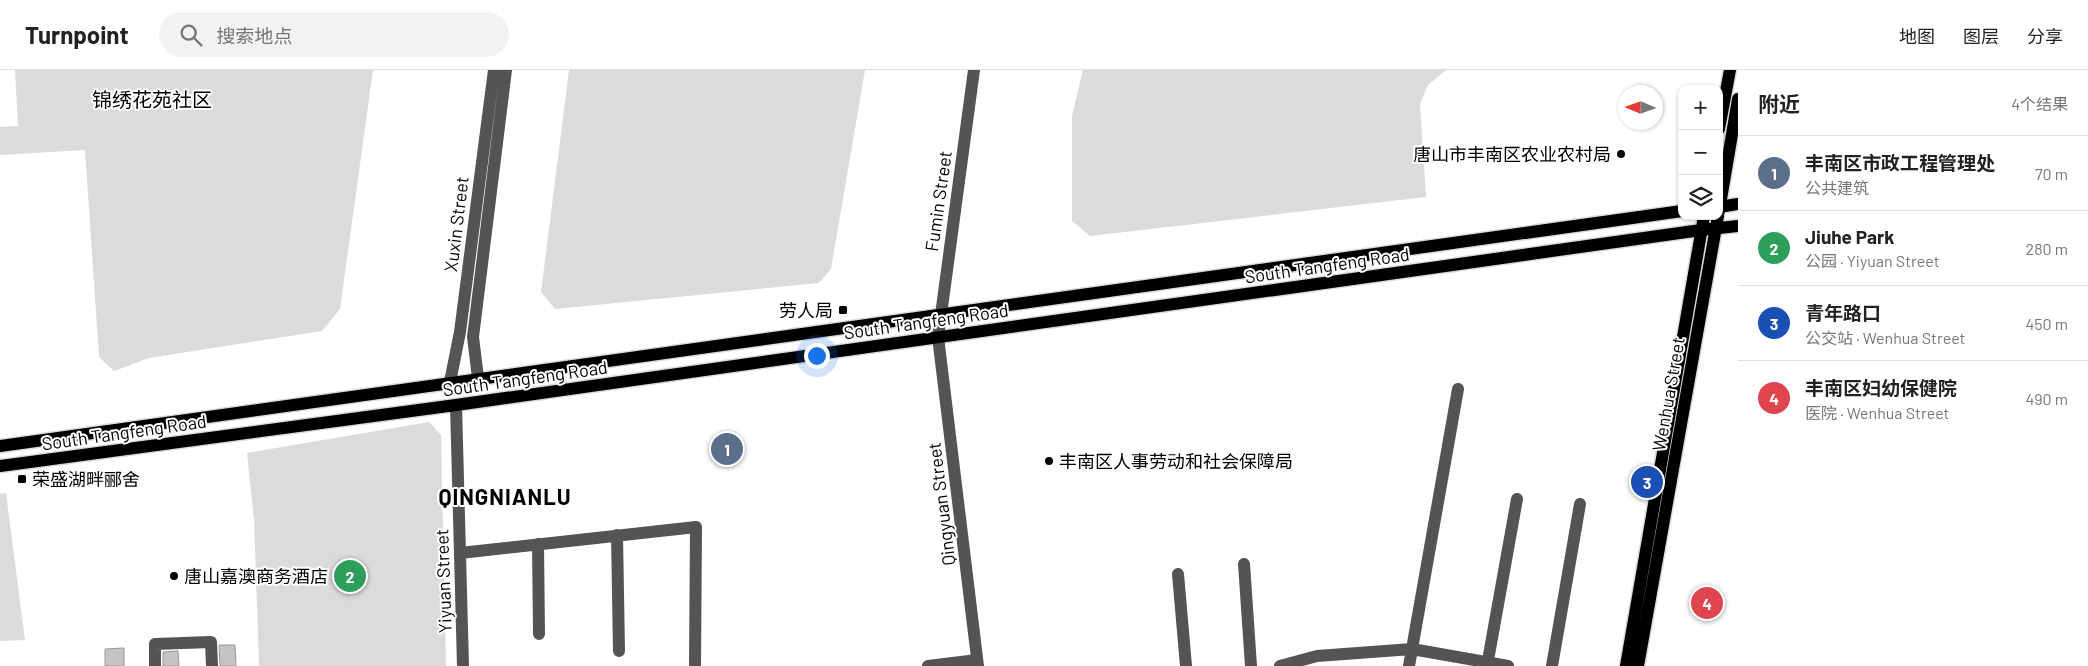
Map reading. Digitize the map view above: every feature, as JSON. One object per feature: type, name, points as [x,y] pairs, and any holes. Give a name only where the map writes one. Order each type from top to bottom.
[{"type":"main road","points":[[1723,108],[1730,70]]},
{"type":"main road","name":"Wenhua Street","points":[[1723,187],[1738,99]]},
{"type":"main road","points":[[1723,209],[1738,204]]},
{"type":"main road","name":"South Tangfeng Road","points":[[0,446],[1678,212]]},
{"type":"main road","name":"Wenhua Street","points":[[1626,666],[1703,220]]},
{"type":"main road","name":"Wenhua Street","points":[[1638,666],[1717,220]]},
{"type":"main road","name":"South Tangfeng Road","points":[[0,466],[456,405],[1738,226]]},
{"type":"street","name":"Xuxin Street","points":[[450,382],[460,332],[494,70]]},
{"type":"street","name":"Xuxin Street","points":[[478,378],[473,337],[506,70]]},
{"type":"street","name":"Fumin Street","points":[[938,337],[974,70]]},
{"type":"street","name":"Qingyuan Street","points":[[938,337],[978,663]]},
{"type":"street","points":[[1409,666],[1458,390]]},
{"type":"street","name":"Yiyuan Street","points":[[456,405],[463,666]]},
{"type":"street","points":[[1487,664],[1517,499]]},
{"type":"street","points":[[1552,666],[1580,504]]},
{"type":"street","points":[[460,553],[696,527],[695,666]]},
{"type":"street","points":[[617,535],[619,651]]},
{"type":"street","points":[[538,544],[539,634]]},
{"type":"street","points":[[1244,564],[1252,666]]},
{"type":"street","points":[[1178,574],[1186,666]]},
{"type":"street","points":[[156,666],[155,644],[211,642],[212,666]]},
{"type":"street","points":[[1280,666],[1301,663],[1317,656],[1412,649],[1487,664],[1508,666]]},
{"type":"street","points":[[928,666],[978,663]]},
{"type":"shaded area","points":[[15,70],[373,70],[340,309],[322,331],[149,358],[114,371],[99,357],[85,150],[0,155],[0,127],[18,126]]},
{"type":"shaded area","points":[[569,70],[865,70],[831,269],[819,283],[555,309],[541,292]]},
{"type":"shaded area","points":[[1083,70],[1446,70],[1428,85],[1420,104],[1426,197],[1090,236],[1072,221],[1072,116]]},
{"type":"shaded area","points":[[429,422],[441,435],[446,666],[259,666],[254,520],[247,453]]},
{"type":"shaded area","points":[[6,493],[25,640],[0,641],[0,494]]},
{"type":"building","points":[[219,645],[235,645],[236,666],[220,666]]},
{"type":"building","points":[[124,648],[124,666],[105,666],[105,649]]},
{"type":"building","points":[[178,651],[179,666],[163,666],[163,652]]},
{"type":"place","name":"唐山市丰南区农业农村局","points":[[1621,154]]},
{"type":"place","name":"劳人局","points":[[843,310]]},
{"type":"place","name":"丰南区市政工程管理处","points":[[727,449]]},
{"type":"place","name":"丰南区人事劳动和社会保障局","points":[[1049,461]]},
{"type":"place","name":"荣盛湖畔郦舍","points":[[22,479]]},
{"type":"place","name":"青年路口","points":[[1647,482]]},
{"type":"place","name":"唐山嘉澳商务酒店","points":[[174,576]]},
{"type":"place","name":"Jiuhe Park","points":[[350,576]]},
{"type":"place","name":"丰南区妇幼保健院","points":[[1707,603]]},
{"type":"district","name":"锦绣花苑社区","points":[[152,99]]},
{"type":"district","name":"QINGNIANLU","points":[[505,496]]}]
